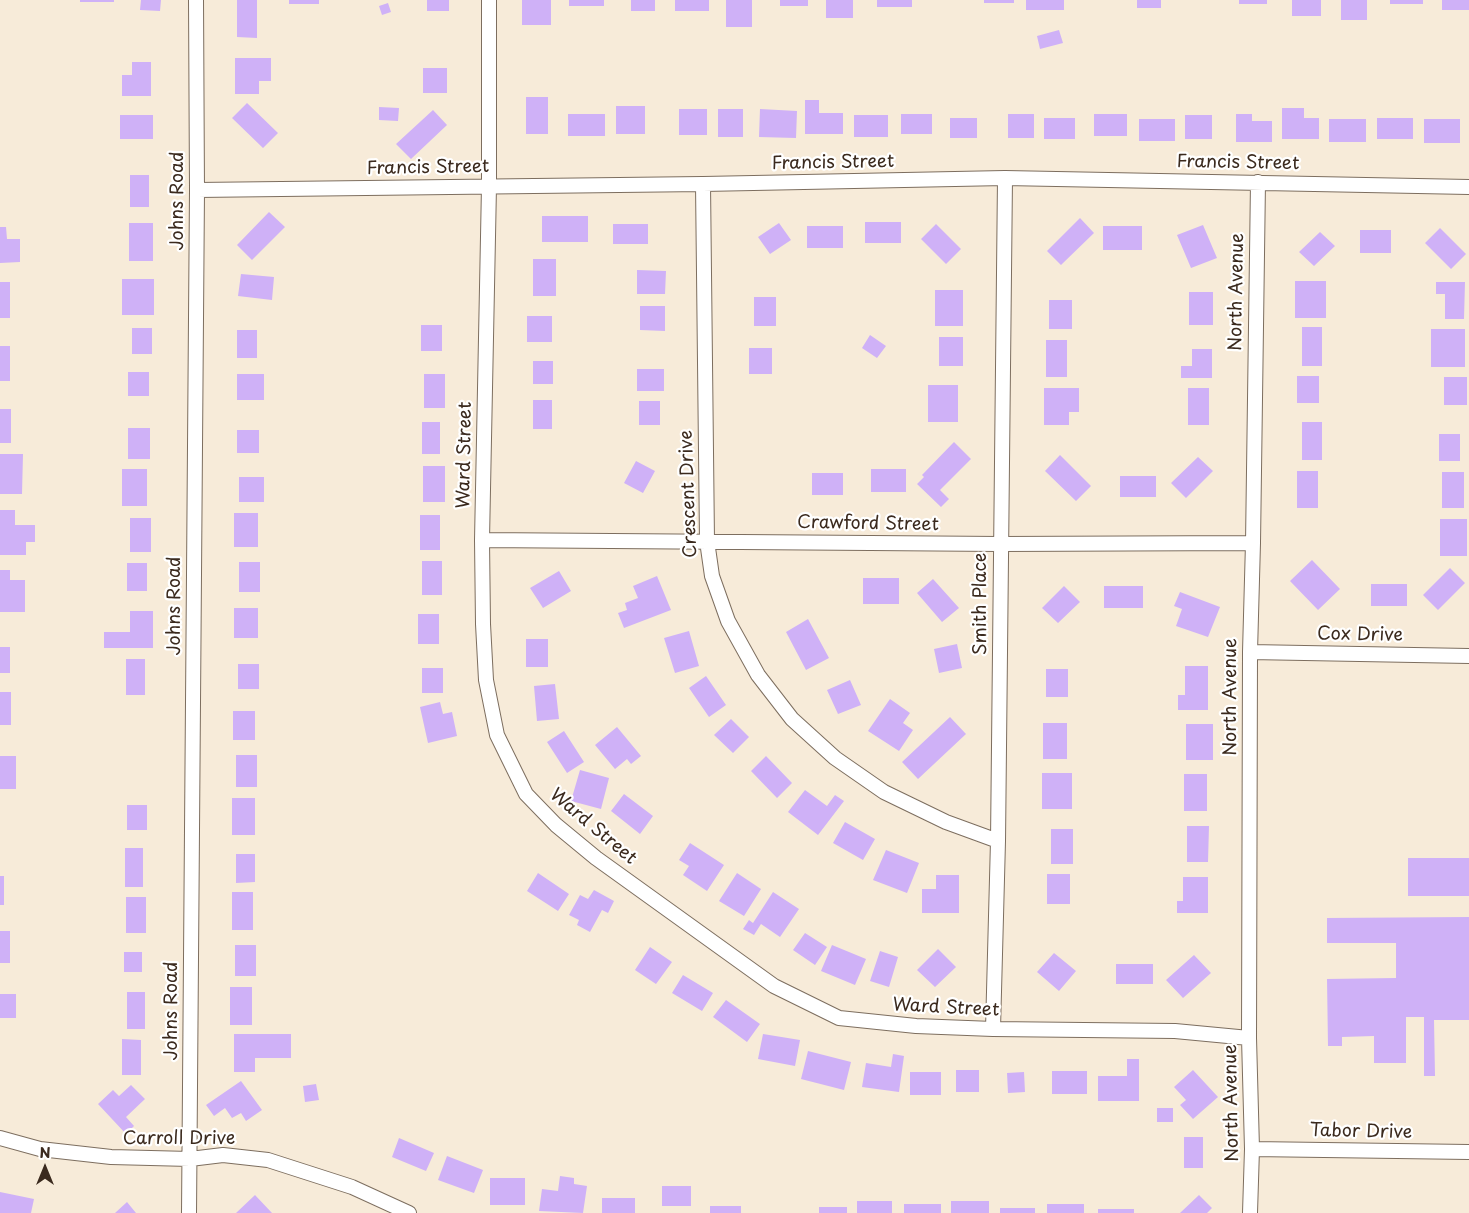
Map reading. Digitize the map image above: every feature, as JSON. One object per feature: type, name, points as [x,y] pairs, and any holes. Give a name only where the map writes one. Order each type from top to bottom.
[{"type":"street","name":"Johns Road","points":[[189,1213],[197,190],[196,0]]},
{"type":"street","name":"Ward Street","points":[[489,0],[489,186],[482,540],[483,624],[486,680],[497,735],[526,794],[556,825],[596,858],[774,986],[839,1018],[908,1025],[993,1029],[1174,1031],[1250,1038]]},
{"type":"street","name":"Francis Street","points":[[197,190],[703,184],[1005,178],[1469,186]]},
{"type":"street","name":"Smith Place","points":[[993,1029],[998,841],[1005,178]]},
{"type":"street","name":"North Avenue","points":[[1250,1213],[1252,1149],[1250,1038],[1250,652],[1258,182]]},
{"type":"street","name":"Crescent Drive","points":[[703,184],[707,541],[712,576],[728,621],[758,675],[792,719],[835,758],[884,792],[946,822],[998,841]]},
{"type":"street","name":"Crawford Street","points":[[482,540],[1000,544],[1253,542]]},
{"type":"street","name":"Cox Drive","points":[[1250,652],[1469,656]]},
{"type":"street","name":"Carroll Drive","points":[[0,1138],[48,1150],[111,1157],[190,1159],[223,1155],[268,1160],[352,1187],[409,1213]]},
{"type":"street","name":"Tabor Drive","points":[[1252,1149],[1469,1152]]},
{"type":"building","points":[[80,0],[114,0],[114,2],[80,2]]},
{"type":"building","points":[[141,0],[161,0],[160,11],[140,10]]},
{"type":"building","points":[[237,0],[257,0],[257,38],[237,37]]},
{"type":"building","points":[[289,0],[319,0],[319,4],[289,4]]},
{"type":"building","points":[[427,0],[449,0],[449,11],[427,11]]},
{"type":"building","points":[[522,0],[551,0],[551,25],[522,25]]},
{"type":"building","points":[[569,0],[604,0],[604,6],[569,6]]},
{"type":"building","points":[[631,0],[655,0],[655,11],[631,11]]},
{"type":"building","points":[[675,0],[709,0],[709,11],[675,11]]},
{"type":"building","points":[[726,0],[752,0],[752,27],[726,27]]},
{"type":"building","points":[[780,0],[808,0],[808,6],[780,6]]},
{"type":"building","points":[[826,0],[853,0],[853,18],[826,18]]},
{"type":"building","points":[[877,0],[912,0],[912,7],[877,7]]},
{"type":"building","points":[[984,0],[1014,0],[1014,3],[984,3]]},
{"type":"building","points":[[1026,0],[1064,0],[1064,10],[1026,10]]},
{"type":"building","points":[[1137,0],[1161,0],[1161,8],[1137,8]]},
{"type":"building","points":[[1239,0],[1267,0],[1267,4],[1239,4]]},
{"type":"building","points":[[1292,0],[1321,0],[1321,16],[1292,16]]},
{"type":"building","points":[[1341,0],[1367,0],[1367,20],[1341,20]]},
{"type":"building","points":[[1390,0],[1423,0],[1423,4],[1390,4]]},
{"type":"building","points":[[1442,0],[1469,0],[1469,10],[1442,10]]},
{"type":"building","points":[[388,3],[391,12],[382,15],[379,6]]},
{"type":"building","points":[[1059,30],[1063,43],[1040,49],[1037,36]]},
{"type":"building","points":[[235,58],[271,58],[271,81],[259,81],[259,94],[235,94]]},
{"type":"building","points":[[132,62],[151,62],[151,96],[122,96],[122,75],[132,75]]},
{"type":"building","points":[[423,68],[447,68],[447,93],[423,93]]},
{"type":"building","points":[[526,97],[548,97],[548,134],[526,134]]},
{"type":"building","points":[[805,100],[819,100],[819,113],[843,113],[843,134],[805,134]]},
{"type":"building","points":[[247,103],[278,133],[263,148],[232,118]]},
{"type":"building","points":[[616,106],[645,106],[645,134],[616,134]]},
{"type":"building","points":[[379,107],[399,108],[398,121],[379,120]]},
{"type":"building","points":[[1282,108],[1304,108],[1304,118],[1319,118],[1319,139],[1282,139]]},
{"type":"building","points":[[679,109],[707,109],[707,135],[679,135]]},
{"type":"building","points":[[718,109],[743,109],[743,137],[718,137]]},
{"type":"building","points":[[760,109],[797,111],[796,138],[759,137]]},
{"type":"building","points":[[433,110],[447,125],[411,159],[396,144]]},
{"type":"building","points":[[568,114],[605,114],[605,136],[568,136]]},
{"type":"building","points":[[901,114],[932,114],[932,134],[901,134]]},
{"type":"building","points":[[1008,114],[1034,114],[1034,138],[1008,138]]},
{"type":"building","points":[[1094,114],[1127,114],[1127,136],[1094,136]]},
{"type":"building","points":[[1236,114],[1252,114],[1252,121],[1272,121],[1272,142],[1236,142]]},
{"type":"building","points":[[120,115],[153,115],[153,139],[120,139]]},
{"type":"building","points":[[854,115],[888,115],[888,137],[854,137]]},
{"type":"building","points":[[1185,115],[1212,115],[1212,139],[1185,139]]},
{"type":"building","points":[[950,118],[977,118],[977,138],[950,138]]},
{"type":"building","points":[[1044,118],[1075,118],[1075,139],[1044,139]]},
{"type":"building","points":[[1377,118],[1413,118],[1413,139],[1377,139]]},
{"type":"building","points":[[1139,119],[1175,119],[1175,141],[1139,141]]},
{"type":"building","points":[[1329,119],[1366,119],[1366,142],[1329,142]]},
{"type":"building","points":[[1424,119],[1460,119],[1460,143],[1424,143]]},
{"type":"building","points":[[130,175],[149,175],[149,207],[130,207]]},
{"type":"building","points":[[269,212],[285,227],[252,260],[237,245]]},
{"type":"building","points":[[542,216],[588,216],[588,242],[542,242]]},
{"type":"building","points":[[1080,218],[1094,233],[1061,265],[1047,251]]},
{"type":"building","points":[[865,222],[901,222],[901,243],[865,243]]},
{"type":"building","points":[[129,223],[153,223],[153,261],[129,261]]},
{"type":"building","points":[[779,223],[791,240],[770,254],[758,237]]},
{"type":"building","points":[[613,224],[648,224],[648,244],[613,244]]},
{"type":"building","points":[[936,224],[961,249],[946,264],[921,239]]},
{"type":"building","points":[[1203,225],[1217,258],[1191,268],[1177,235]]},
{"type":"building","points":[[807,226],[843,226],[843,248],[807,248]]},
{"type":"building","points":[[1103,226],[1142,226],[1142,250],[1103,250]]},
{"type":"building","points":[[0,227],[6,227],[7,239],[20,239],[20,262],[0,263]]},
{"type":"building","points":[[1440,228],[1466,254],[1451,269],[1425,243]]},
{"type":"building","points":[[1360,230],[1391,230],[1391,253],[1360,253]]},
{"type":"building","points":[[1320,232],[1335,246],[1314,266],[1299,252]]},
{"type":"building","points":[[533,259],[556,259],[556,296],[533,296]]},
{"type":"building","points":[[637,270],[666,271],[665,294],[637,294]]},
{"type":"building","points":[[241,274],[274,277],[272,300],[238,296]]},
{"type":"building","points":[[122,279],[154,279],[154,315],[122,315]]},
{"type":"building","points":[[1295,281],[1326,281],[1326,318],[1295,318]]},
{"type":"building","points":[[0,282],[10,282],[10,318],[0,318]]},
{"type":"building","points":[[1436,282],[1465,282],[1464,319],[1445,319],[1445,294],[1436,294]]},
{"type":"building","points":[[935,290],[963,290],[963,326],[935,326]]},
{"type":"building","points":[[1189,292],[1213,292],[1213,325],[1189,325]]},
{"type":"building","points":[[754,297],[776,297],[776,326],[754,326]]},
{"type":"building","points":[[1049,300],[1072,300],[1072,329],[1049,329]]},
{"type":"building","points":[[640,306],[665,306],[665,331],[640,330]]},
{"type":"building","points":[[527,316],[552,316],[552,342],[527,342]]},
{"type":"building","points":[[421,325],[442,325],[442,351],[421,351]]},
{"type":"building","points":[[1302,327],[1322,327],[1322,366],[1302,366]]},
{"type":"building","points":[[132,328],[152,328],[152,354],[132,354]]},
{"type":"building","points":[[1431,329],[1465,329],[1465,367],[1431,367]]},
{"type":"building","points":[[237,330],[257,330],[257,358],[237,358]]},
{"type":"building","points":[[870,335],[886,346],[877,358],[862,348]]},
{"type":"building","points":[[939,337],[963,337],[963,366],[939,366]]},
{"type":"building","points":[[1046,340],[1067,340],[1067,377],[1046,377]]},
{"type":"building","points":[[0,346],[10,346],[10,381],[0,381]]},
{"type":"building","points":[[749,348],[772,348],[772,374],[749,374]]},
{"type":"building","points":[[1192,349],[1212,349],[1212,378],[1181,378],[1181,366],[1192,366]]},
{"type":"building","points":[[533,361],[553,361],[553,384],[533,384]]},
{"type":"building","points":[[637,369],[664,369],[664,391],[637,391]]},
{"type":"building","points":[[128,372],[149,372],[149,396],[128,396]]},
{"type":"building","points":[[237,374],[264,374],[264,400],[237,400]]},
{"type":"building","points":[[424,374],[445,374],[445,408],[424,408]]},
{"type":"building","points":[[1297,376],[1319,376],[1319,403],[1297,403]]},
{"type":"building","points":[[1444,377],[1467,377],[1467,405],[1444,405]]},
{"type":"building","points":[[928,385],[958,385],[958,422],[928,422]]},
{"type":"building","points":[[1044,388],[1079,388],[1079,412],[1069,412],[1069,425],[1044,425]]},
{"type":"building","points":[[1188,388],[1209,388],[1209,425],[1188,425]]},
{"type":"building","points":[[533,400],[552,400],[552,429],[533,429]]},
{"type":"building","points":[[639,401],[660,401],[660,425],[639,425]]},
{"type":"building","points":[[0,409],[11,409],[11,443],[0,443]]},
{"type":"building","points":[[422,422],[440,422],[440,454],[422,454]]},
{"type":"building","points":[[1302,422],[1322,422],[1322,460],[1302,460]]},
{"type":"building","points":[[128,428],[150,428],[150,459],[128,459]]},
{"type":"building","points":[[237,430],[259,430],[259,453],[237,453]]},
{"type":"building","points":[[1439,434],[1460,434],[1460,461],[1439,461]]},
{"type":"building","points":[[954,442],[971,459],[940,490],[949,499],[941,507],[917,484],[924,477],[922,475]]},
{"type":"building","points":[[0,454],[23,454],[22,494],[0,494]]},
{"type":"building","points":[[1060,455],[1091,486],[1076,501],[1045,471]]},
{"type":"building","points":[[1198,457],[1213,471],[1186,498],[1171,483]]},
{"type":"building","points":[[636,461],[655,471],[643,493],[624,483]]},
{"type":"building","points":[[423,466],[445,466],[445,502],[423,502]]},
{"type":"building","points":[[122,469],[147,469],[147,506],[122,506]]},
{"type":"building","points":[[871,469],[906,469],[906,492],[871,492]]},
{"type":"building","points":[[1297,471],[1318,471],[1318,508],[1297,508]]},
{"type":"building","points":[[1442,472],[1464,472],[1464,508],[1442,508]]},
{"type":"building","points":[[812,473],[843,473],[843,495],[812,495]]},
{"type":"building","points":[[1120,476],[1156,476],[1156,497],[1120,497]]},
{"type":"building","points":[[239,477],[264,477],[264,502],[239,502]]},
{"type":"building","points":[[0,510],[15,510],[15,525],[35,525],[35,542],[26,542],[26,555],[0,555]]},
{"type":"building","points":[[234,513],[258,513],[258,547],[234,547]]},
{"type":"building","points":[[420,515],[440,515],[440,550],[420,550]]},
{"type":"building","points":[[130,518],[151,518],[151,552],[130,552]]},
{"type":"building","points":[[1440,519],[1467,519],[1467,556],[1440,556]]},
{"type":"building","points":[[1312,560],[1340,589],[1318,610],[1290,581]]},
{"type":"building","points":[[422,561],[442,561],[442,595],[422,595]]},
{"type":"building","points":[[239,562],[260,562],[260,592],[239,592]]},
{"type":"building","points":[[127,563],[147,563],[147,591],[127,591]]},
{"type":"building","points":[[1450,568],[1465,583],[1438,610],[1423,595]]},
{"type":"building","points":[[0,570],[10,570],[10,580],[25,580],[25,612],[0,612]]},
{"type":"building","points":[[559,571],[571,591],[543,608],[530,588]]},
{"type":"building","points":[[657,576],[671,610],[624,628],[618,613],[627,610],[625,603],[638,598],[633,586]]},
{"type":"building","points":[[863,578],[899,578],[899,604],[863,604]]},
{"type":"building","points":[[933,579],[959,608],[942,622],[917,593]]},
{"type":"building","points":[[1371,584],[1407,584],[1407,606],[1371,606]]},
{"type":"building","points":[[1064,586],[1080,602],[1058,623],[1042,608]]},
{"type":"building","points":[[1104,586],[1143,586],[1143,608],[1104,608]]},
{"type":"building","points":[[1180,592],[1220,607],[1208,637],[1176,626],[1182,609],[1174,606]]},
{"type":"building","points":[[234,608],[258,608],[258,638],[234,638]]},
{"type":"building","points":[[130,611],[153,611],[153,648],[104,648],[104,632],[130,632]]},
{"type":"building","points":[[418,614],[439,614],[439,644],[418,644]]},
{"type":"building","points":[[808,619],[829,658],[806,670],[786,632]]},
{"type":"building","points":[[689,631],[699,666],[675,673],[664,638]]},
{"type":"building","points":[[526,639],[548,639],[548,667],[526,667]]},
{"type":"building","points":[[957,644],[962,668],[939,673],[934,649]]},
{"type":"building","points":[[0,647],[10,647],[10,673],[0,673]]},
{"type":"building","points":[[126,659],[145,659],[145,695],[126,695]]},
{"type":"building","points":[[238,664],[259,664],[259,689],[238,689]]},
{"type":"building","points":[[1185,666],[1208,666],[1208,710],[1178,710],[1178,695],[1185,695]]},
{"type":"building","points":[[422,668],[443,668],[443,693],[422,693]]},
{"type":"building","points":[[1046,669],[1068,669],[1068,697],[1046,697]]},
{"type":"building","points":[[706,676],[726,705],[709,717],[689,688]]},
{"type":"building","points":[[850,680],[861,705],[838,714],[827,690]]},
{"type":"building","points":[[555,684],[559,719],[537,721],[534,686]]},
{"type":"building","points":[[0,692],[11,692],[11,725],[0,725]]},
{"type":"building","points":[[890,699],[910,713],[903,723],[913,730],[899,751],[868,731]]},
{"type":"building","points":[[440,702],[443,714],[452,712],[457,736],[428,743],[420,707]]},
{"type":"building","points":[[233,711],[255,711],[255,740],[233,740]]},
{"type":"building","points":[[950,717],[966,734],[918,779],[902,762]]},
{"type":"building","points":[[731,719],[749,737],[733,753],[714,735]]},
{"type":"building","points":[[1043,723],[1067,723],[1067,759],[1043,759]]},
{"type":"building","points":[[1186,724],[1213,724],[1213,760],[1186,760]]},
{"type":"building","points":[[617,727],[641,756],[631,764],[627,759],[615,769],[595,745]]},
{"type":"building","points":[[564,731],[584,762],[567,773],[547,742]]},
{"type":"building","points":[[236,755],[257,755],[257,787],[236,787]]},
{"type":"building","points":[[0,756],[16,756],[16,789],[0,789]]},
{"type":"building","points":[[766,756],[792,783],[777,798],[751,771]]},
{"type":"building","points":[[580,770],[609,778],[601,809],[571,801]]},
{"type":"building","points":[[1042,773],[1072,773],[1072,809],[1042,809]]},
{"type":"building","points":[[1184,774],[1207,774],[1207,811],[1184,811]]},
{"type":"building","points":[[805,790],[827,806],[835,795],[844,801],[818,835],[788,812]]},
{"type":"building","points":[[624,794],[653,816],[640,834],[611,811]]},
{"type":"building","points":[[232,798],[255,798],[255,835],[232,835]]},
{"type":"building","points":[[127,805],[147,805],[147,830],[127,830]]},
{"type":"building","points":[[845,822],[875,839],[863,860],[833,843]]},
{"type":"building","points":[[1187,826],[1209,826],[1208,862],[1187,862]]},
{"type":"building","points":[[1051,829],[1073,829],[1073,864],[1051,864]]},
{"type":"building","points":[[690,843],[724,865],[707,891],[683,875],[689,866],[679,860]]},
{"type":"building","points":[[125,848],[143,848],[143,887],[125,887]]},
{"type":"building","points":[[886,850],[919,863],[907,893],[873,880]]},
{"type":"building","points":[[236,854],[255,854],[255,882],[236,883]]},
{"type":"building","points":[[1408,858],[1469,858],[1469,896],[1408,896]]},
{"type":"building","points":[[538,873],[569,894],[558,911],[527,891]]},
{"type":"building","points":[[737,873],[761,889],[744,916],[719,901]]},
{"type":"building","points":[[1047,874],[1070,874],[1070,904],[1047,904]]},
{"type":"building","points":[[936,875],[959,875],[959,913],[922,913],[922,889],[936,889]]},
{"type":"building","points":[[0,876],[4,876],[4,905],[0,905]]},
{"type":"building","points":[[1183,877],[1208,877],[1208,913],[1177,913],[1177,901],[1183,901]]},
{"type":"building","points":[[594,890],[614,901],[608,913],[602,910],[590,932],[577,925],[579,920],[569,915],[580,895],[588,899]]},
{"type":"building","points":[[232,892],[253,892],[253,930],[232,930]]},
{"type":"building","points":[[773,892],[799,909],[780,937],[761,924],[754,935],[743,929],[749,920],[753,923]]},
{"type":"building","points":[[126,897],[146,897],[146,933],[126,933]]},
{"type":"building","points":[[1469,917],[1469,1020],[1434,1020],[1435,1076],[1424,1076],[1424,1017],[1406,1017],[1406,1063],[1374,1063],[1374,1036],[1342,1037],[1342,1046],[1328,1046],[1327,979],[1396,978],[1396,943],[1327,943],[1327,918]]},
{"type":"building","points":[[0,931],[10,931],[10,963],[0,963]]},
{"type":"building","points":[[805,933],[827,947],[815,965],[793,950]]},
{"type":"building","points":[[235,945],[256,945],[256,976],[235,976]]},
{"type":"building","points":[[832,945],[866,959],[855,985],[821,971]]},
{"type":"building","points":[[650,947],[672,962],[656,984],[635,970]]},
{"type":"building","points":[[938,949],[956,967],[935,987],[917,970]]},
{"type":"building","points":[[880,951],[898,957],[889,987],[870,981]]},
{"type":"building","points":[[124,952],[142,952],[142,972],[124,972]]},
{"type":"building","points":[[1054,953],[1076,971],[1059,991],[1037,972]]},
{"type":"building","points":[[1194,955],[1211,973],[1183,998],[1166,980]]},
{"type":"building","points":[[1116,964],[1153,964],[1153,984],[1116,984]]},
{"type":"building","points":[[683,975],[713,993],[702,1011],[672,993]]},
{"type":"building","points":[[230,987],[252,987],[252,1025],[230,1025]]},
{"type":"building","points":[[127,992],[145,992],[145,1029],[127,1029]]},
{"type":"building","points":[[0,994],[16,994],[16,1018],[0,1018]]},
{"type":"building","points":[[726,1000],[760,1024],[747,1042],[713,1017]]},
{"type":"building","points":[[234,1034],[291,1034],[291,1058],[255,1058],[255,1072],[234,1072]]},
{"type":"building","points":[[763,1034],[800,1040],[795,1066],[758,1059]]},
{"type":"building","points":[[122,1039],[141,1040],[141,1075],[122,1075]]},
{"type":"building","points":[[808,1051],[851,1062],[844,1090],[801,1079]]},
{"type":"building","points":[[893,1054],[904,1056],[899,1092],[862,1087],[866,1063],[891,1067]]},
{"type":"building","points":[[1127,1059],[1139,1059],[1139,1101],[1098,1101],[1098,1076],[1127,1076]]},
{"type":"building","points":[[956,1070],[979,1070],[979,1092],[956,1092]]},
{"type":"building","points":[[1193,1070],[1218,1097],[1193,1119],[1180,1105],[1186,1100],[1174,1087]]},
{"type":"building","points":[[1052,1071],[1087,1071],[1087,1094],[1052,1094]]},
{"type":"building","points":[[910,1072],[941,1072],[941,1095],[910,1095]]},
{"type":"building","points":[[1024,1072],[1025,1092],[1008,1093],[1007,1073]]},
{"type":"building","points":[[241,1081],[262,1110],[246,1121],[241,1113],[232,1118],[225,1108],[214,1116],[206,1105]]},
{"type":"building","points":[[316,1084],[319,1100],[305,1102],[303,1086]]},
{"type":"building","points":[[131,1085],[145,1099],[126,1117],[134,1126],[126,1134],[98,1104],[113,1090],[119,1096]]},
{"type":"building","points":[[1157,1108],[1173,1108],[1173,1122],[1157,1122]]},
{"type":"building","points":[[1184,1137],[1203,1137],[1203,1168],[1184,1168]]},
{"type":"building","points":[[399,1138],[434,1153],[426,1171],[392,1157]]},
{"type":"building","points":[[447,1156],[483,1170],[474,1193],[438,1180]]},
{"type":"building","points":[[560,1176],[574,1178],[574,1184],[587,1186],[583,1213],[539,1211],[542,1189],[558,1191]]},
{"type":"building","points":[[490,1178],[525,1178],[525,1205],[490,1205]]},
{"type":"building","points":[[662,1186],[691,1186],[691,1206],[662,1206]]},
{"type":"building","points":[[0,1192],[34,1199],[31,1213],[0,1213]]},
{"type":"building","points":[[255,1195],[272,1213],[236,1213]]},
{"type":"building","points":[[1199,1195],[1212,1208],[1207,1213],[1180,1213]]},
{"type":"building","points":[[602,1198],[635,1198],[635,1213],[602,1213]]},
{"type":"building","points":[[857,1201],[892,1201],[892,1213],[857,1213]]},
{"type":"building","points":[[951,1201],[989,1201],[989,1213],[951,1213]]},
{"type":"building","points":[[127,1202],[136,1213],[115,1213]]},
{"type":"building","points":[[904,1204],[941,1204],[941,1213],[904,1213]]},
{"type":"building","points":[[1047,1204],[1084,1204],[1084,1213],[1047,1213]]},
{"type":"building","points":[[710,1206],[741,1206],[741,1213],[710,1213]]},
{"type":"building","points":[[819,1207],[847,1207],[847,1213],[819,1213]]},
{"type":"building","points":[[1000,1208],[1035,1208],[1035,1213],[1000,1213]]},
{"type":"building","points":[[1098,1209],[1134,1209],[1134,1213],[1098,1213]]}]
